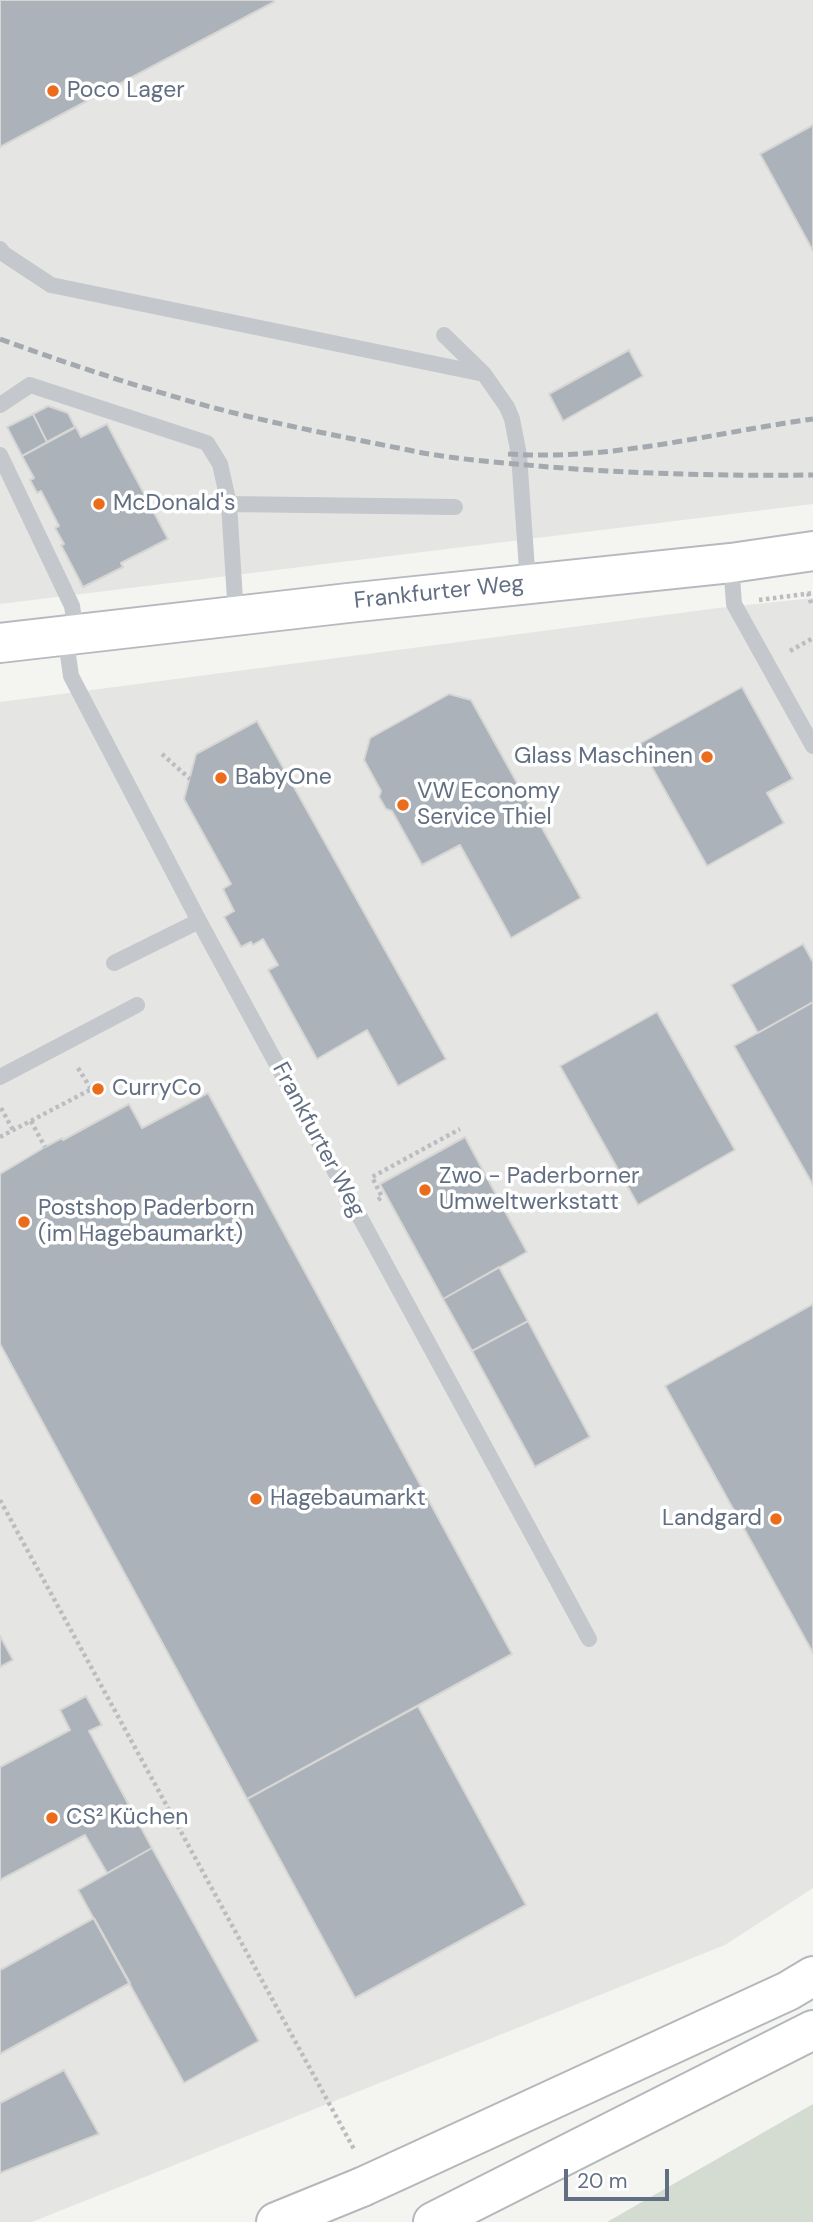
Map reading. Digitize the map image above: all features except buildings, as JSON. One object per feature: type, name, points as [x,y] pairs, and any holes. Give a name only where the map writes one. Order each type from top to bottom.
[{"type":"main road","name":"Frankfurter Weg","points":[[0,643],[731,563],[813,551]]},
{"type":"main road","points":[[276,2222],[397,2171],[775,1997],[813,1976]]},
{"type":"main road","points":[[433,2222],[813,2030]]},
{"type":"lane","points":[[0,249],[51,285],[484,374]]},
{"type":"lane","points":[[444,335],[484,374],[512,419],[519,454],[528,584]]},
{"type":"lane","points":[[0,405],[30,385],[207,443],[220,464],[229,504],[236,617]]},
{"type":"lane","points":[[0,455],[72,606],[71,634]]},
{"type":"lane","points":[[229,504],[455,507]]},
{"type":"lane","points":[[731,563],[734,604],[813,746]]},
{"type":"lane","name":"Frankfurter Weg","points":[[71,634],[71,676],[199,921],[589,1639]]},
{"type":"lane","points":[[114,963],[199,921]]},
{"type":"lane","points":[[0,1077],[137,1005]]},
{"type":"path","points":[[734,604],[810,593],[812,606]]},
{"type":"path","points":[[801,645],[813,638]]},
{"type":"path","points":[[162,754],[190,779]]},
{"type":"path","points":[[78,1068],[90,1089]]},
{"type":"path","points":[[0,1137],[103,1083]]},
{"type":"path","points":[[1,1108],[13,1130]]},
{"type":"path","points":[[31,1121],[45,1147]]},
{"type":"path","points":[[379,1191],[372,1177],[460,1129]]},
{"type":"path","points":[[0,1500],[338,2121]]},
{"type":"shaded area","points":[[0,0],[813,0],[813,504],[0,604]]},
{"type":"shaded area","points":[[813,598],[813,1888],[725,1945],[32,2222],[0,2222],[0,702],[718,608]]},
{"type":"shaded area","points":[[813,2104],[813,2222],[607,2222]]},
{"type":"railway","points":[[0,339],[112,378],[226,411],[434,455],[500,463],[615,471],[813,475]]},
{"type":"railway","points":[[508,454],[547,455],[623,450],[813,419]]},
{"type":"place","name":"Poco Lager","points":[[53,91]]},
{"type":"place","name":"McDonald's","points":[[99,504]]},
{"type":"place","name":"Glass Maschinen","points":[[707,757]]},
{"type":"place","name":"BabyOne","points":[[221,778]]},
{"type":"place","name":"VW Economy Service Thiel","points":[[403,805]]},
{"type":"place","name":"CurryCo","points":[[98,1089]]},
{"type":"place","name":"Zwo - Paderborner Umweltwerkstatt","points":[[425,1190]]},
{"type":"place","name":"Postshop Paderborn (im Hagebaumarkt)","points":[[24,1222]]},
{"type":"place","name":"Hagebaumarkt","points":[[256,1499]]},
{"type":"place","name":"Landgard","points":[[776,1519]]},
{"type":"place","name":"CS² Küchen","points":[[52,1818]]}]
